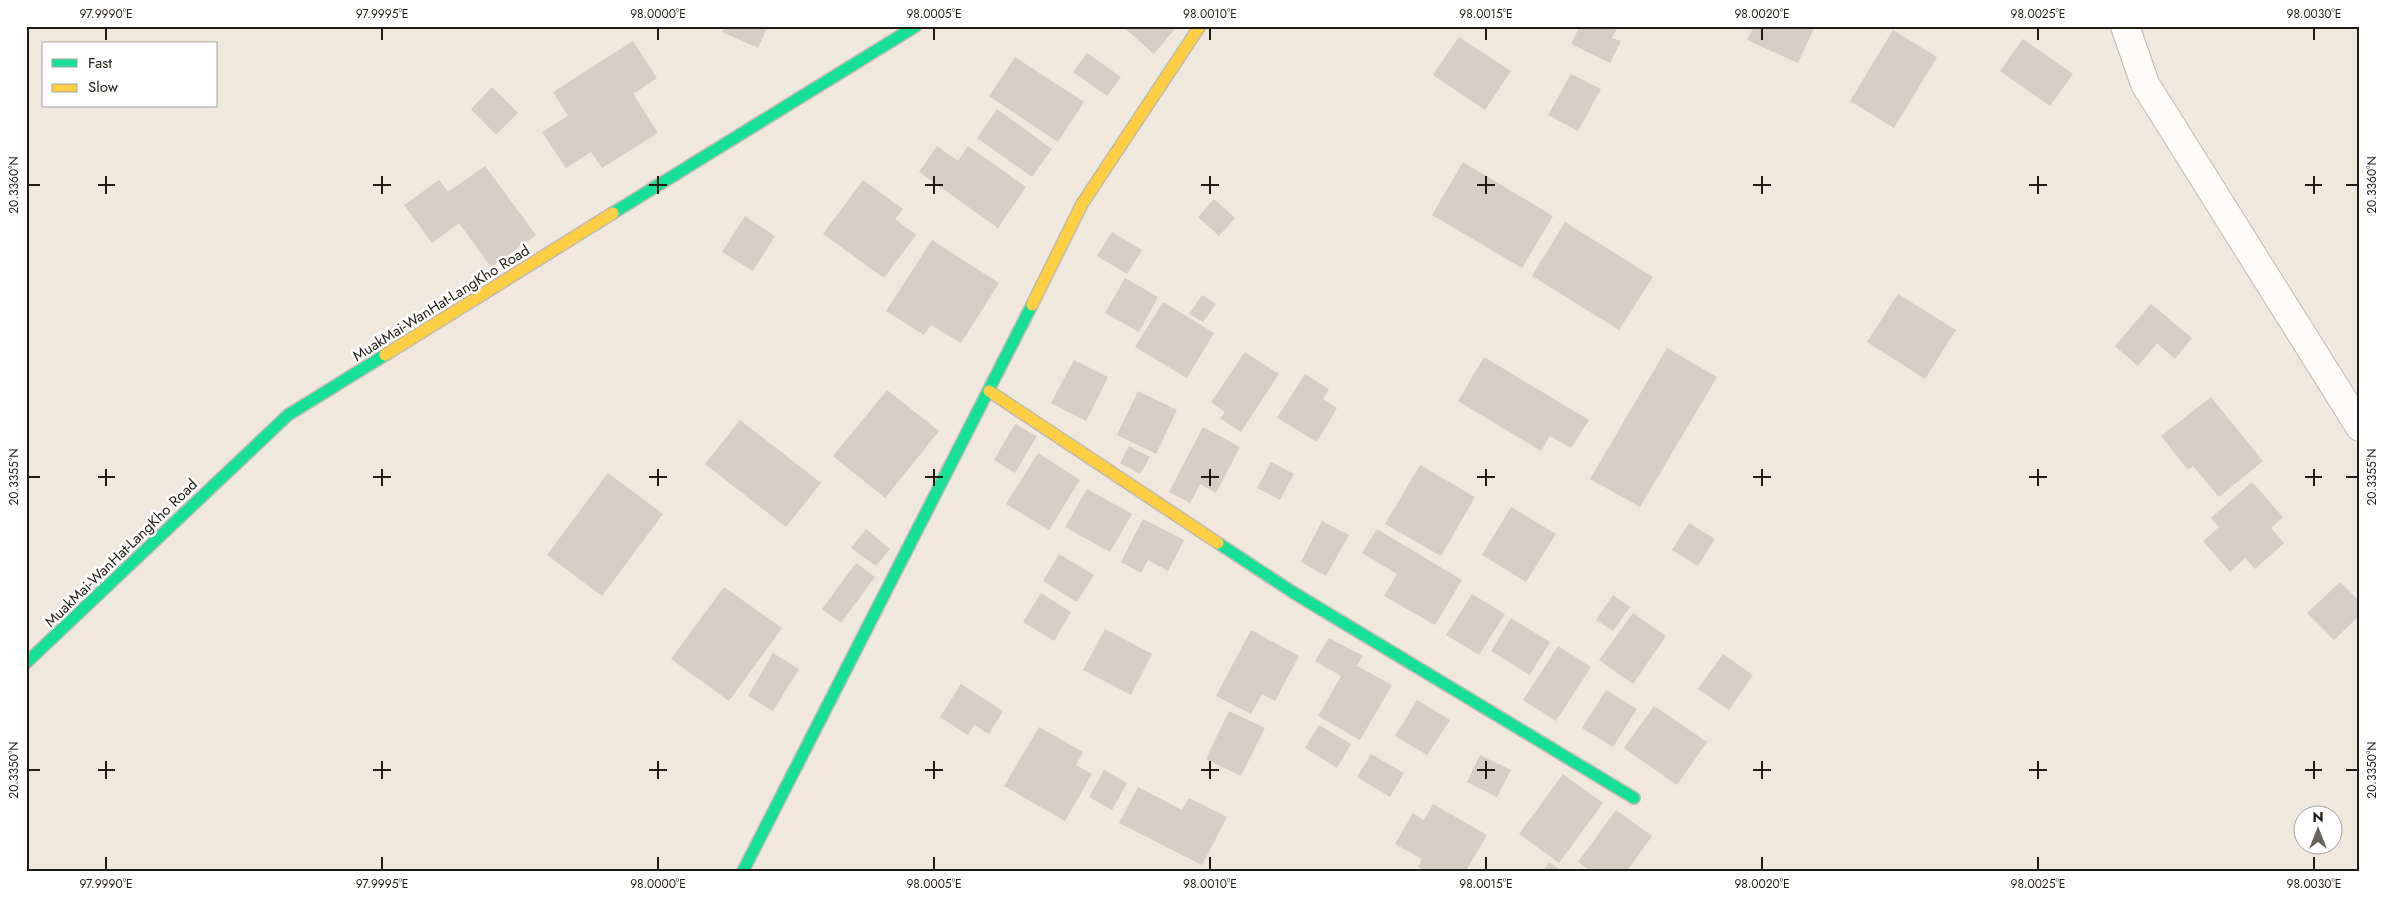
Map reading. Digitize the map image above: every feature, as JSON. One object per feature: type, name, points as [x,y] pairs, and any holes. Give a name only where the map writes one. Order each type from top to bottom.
[{"type":"street","name":"MuakMai-WanHat-LangKho Road","points":[[26,663],[288,415],[916,26]]},
{"type":"street","points":[[742,871],[989,391],[1082,204],[1200,26]]},
{"type":"street","points":[[2125,26],[2145,84],[2360,427]]},
{"type":"street","points":[[989,391],[1294,593],[1634,798]]},
{"type":"building","points":[[725,26],[768,26],[758,48],[722,32]]},
{"type":"building","points":[[1122,26],[1177,26],[1154,54]]},
{"type":"building","points":[[1580,26],[1618,26],[1612,38],[1621,41],[1610,63],[1571,44]]},
{"type":"building","points":[[1754,26],[1815,26],[1798,63],[1747,40]]},
{"type":"building","points":[[1893,30],[1937,57],[1894,128],[1850,101]]},
{"type":"building","points":[[1459,37],[1511,71],[1485,110],[1433,75]]},
{"type":"building","points":[[2023,39],[2073,74],[2050,106],[2000,71]]},
{"type":"building","points":[[633,41],[657,78],[633,94],[658,133],[602,168],[591,152],[566,168],[542,132],[568,116],[553,92]]},
{"type":"building","points":[[1087,53],[1121,77],[1107,96],[1073,72]]},
{"type":"building","points":[[1015,57],[1084,102],[1058,142],[989,96]]},
{"type":"building","points":[[1571,74],[1601,89],[1578,131],[1548,115]]},
{"type":"building","points":[[492,87],[518,113],[496,135],[471,109]]},
{"type":"building","points":[[997,109],[1052,149],[1032,177],[977,138]]},
{"type":"building","points":[[937,146],[958,161],[968,146],[1026,187],[998,228],[919,172]]},
{"type":"building","points":[[1463,162],[1553,216],[1522,268],[1432,215]]},
{"type":"building","points":[[485,166],[536,235],[491,267],[459,223],[432,243],[404,205],[439,180],[448,192]]},
{"type":"building","points":[[863,180],[903,209],[895,219],[916,235],[884,278],[823,234]]},
{"type":"building","points":[[1214,199],[1235,218],[1219,236],[1198,217]]},
{"type":"building","points":[[745,216],[775,236],[753,271],[722,252]]},
{"type":"building","points":[[1565,222],[1653,277],[1619,330],[1532,276]]},
{"type":"building","points":[[1112,232],[1142,250],[1127,274],[1097,256]]},
{"type":"building","points":[[932,240],[999,283],[961,343],[931,325],[924,335],[886,311]]},
{"type":"building","points":[[1125,278],[1158,297],[1139,332],[1105,313]]},
{"type":"building","points":[[1898,294],[1956,330],[1925,379],[1867,342]]},
{"type":"building","points":[[1202,295],[1216,304],[1203,322],[1189,314]]},
{"type":"building","points":[[1163,302],[1214,333],[1187,378],[1135,347]]},
{"type":"building","points":[[2151,304],[2192,338],[2175,359],[2157,343],[2138,366],[2115,346]]},
{"type":"building","points":[[1667,348],[1717,377],[1640,507],[1590,479]]},
{"type":"building","points":[[1245,352],[1279,374],[1241,432],[1220,418],[1225,412],[1211,402]]},
{"type":"building","points":[[1484,357],[1589,420],[1571,448],[1550,436],[1541,451],[1458,401]]},
{"type":"building","points":[[1074,360],[1108,377],[1086,421],[1051,403]]},
{"type":"building","points":[[1305,374],[1329,389],[1323,399],[1337,408],[1317,442],[1277,418]]},
{"type":"building","points":[[887,390],[939,431],[885,498],[833,456]]},
{"type":"building","points":[[1138,391],[1177,410],[1156,454],[1117,435]]},
{"type":"building","points":[[2211,397],[2263,461],[2219,497],[2193,466],[2188,470],[2161,436]]},
{"type":"building","points":[[740,420],[821,483],[786,527],[705,464]]},
{"type":"building","points":[[1015,424],[1037,436],[1015,473],[994,460]]},
{"type":"building","points":[[1203,427],[1240,447],[1216,493],[1200,484],[1190,503],[1169,492]]},
{"type":"building","points":[[1129,446],[1150,457],[1140,474],[1120,463]]},
{"type":"building","points":[[1038,453],[1080,480],[1049,530],[1006,504]]},
{"type":"building","points":[[1271,462],[1294,474],[1280,500],[1257,488]]},
{"type":"building","points":[[1420,465],[1475,497],[1441,556],[1385,524]]},
{"type":"building","points":[[608,473],[663,514],[602,596],[547,555]]},
{"type":"building","points":[[2252,482],[2283,517],[2271,528],[2284,543],[2255,569],[2245,558],[2230,572],[2203,541],[2219,527],[2211,518]]},
{"type":"building","points":[[1087,489],[1132,514],[1110,552],[1065,527]]},
{"type":"building","points":[[1511,507],[1556,534],[1526,582],[1482,555]]},
{"type":"building","points":[[1143,519],[1184,540],[1168,571],[1148,560],[1141,573],[1121,562]]},
{"type":"building","points":[[1322,521],[1349,535],[1326,576],[1301,562]]},
{"type":"building","points":[[1689,523],[1715,539],[1698,566],[1672,550]]},
{"type":"building","points":[[866,529],[890,549],[876,566],[851,548]]},
{"type":"building","points":[[1377,529],[1462,580],[1435,625],[1384,596],[1397,574],[1362,553]]},
{"type":"building","points":[[1059,554],[1094,575],[1077,602],[1043,581]]},
{"type":"building","points":[[856,563],[875,577],[841,623],[822,609]]},
{"type":"building","points":[[2340,582],[2360,602],[2360,615],[2334,640],[2307,613]]},
{"type":"building","points":[[724,587],[782,628],[729,701],[671,659]]},
{"type":"building","points":[[1041,593],[1071,612],[1054,641],[1023,622]]},
{"type":"building","points":[[1472,594],[1505,614],[1479,655],[1446,635]]},
{"type":"building","points":[[1613,595],[1630,607],[1613,631],[1596,620]]},
{"type":"building","points":[[1633,613],[1666,636],[1633,684],[1599,660]]},
{"type":"building","points":[[1511,618],[1550,642],[1530,675],[1491,651]]},
{"type":"building","points":[[1105,629],[1152,654],[1131,695],[1083,670]]},
{"type":"building","points":[[1251,630],[1299,656],[1275,701],[1262,694],[1251,714],[1216,696]]},
{"type":"building","points":[[1329,638],[1363,656],[1357,666],[1392,685],[1360,740],[1318,716],[1341,676],[1315,661]]},
{"type":"building","points":[[1558,646],[1591,667],[1556,721],[1523,700]]},
{"type":"building","points":[[773,653],[799,669],[773,711],[748,696]]},
{"type":"building","points":[[1723,654],[1753,675],[1729,710],[1698,689]]},
{"type":"building","points":[[961,684],[1003,711],[989,734],[974,725],[968,735],[940,717]]},
{"type":"building","points":[[1606,690],[1637,709],[1613,747],[1582,728]]},
{"type":"building","points":[[1417,700],[1450,720],[1427,755],[1395,736]]},
{"type":"building","points":[[1654,706],[1707,742],[1677,785],[1624,748]]},
{"type":"building","points":[[1229,711],[1265,728],[1241,776],[1206,759]]},
{"type":"building","points":[[1319,725],[1351,744],[1337,768],[1305,748]]},
{"type":"building","points":[[1039,727],[1083,752],[1076,765],[1092,774],[1065,821],[1004,786]]},
{"type":"building","points":[[1371,754],[1404,773],[1390,797],[1357,777]]},
{"type":"building","points":[[1480,755],[1511,770],[1497,797],[1467,782]]},
{"type":"building","points":[[1104,770],[1127,783],[1112,810],[1089,797]]},
{"type":"building","points":[[1563,774],[1603,803],[1559,863],[1519,834]]},
{"type":"building","points":[[1138,787],[1182,810],[1189,798],[1227,817],[1202,865],[1119,823]]},
{"type":"building","points":[[1433,804],[1487,835],[1466,871],[1424,871],[1418,867],[1422,859],[1395,844],[1413,813],[1424,820]]},
{"type":"building","points":[[1616,810],[1652,836],[1627,871],[1590,871],[1578,862]]},
{"type":"building","points":[[1549,862],[1562,871],[1543,871]]},
{"type":"traffic: fast","points":[[613,213],[916,26]]},
{"type":"traffic: fast","points":[[743,871],[1032,305]]},
{"type":"traffic: fast","points":[[26,663],[288,415],[385,355]]},
{"type":"traffic: fast","points":[[1218,543],[1294,593],[1634,798]]},
{"type":"traffic: slow","points":[[1032,305],[1082,204],[1200,26]]},
{"type":"traffic: slow","points":[[385,355],[613,213]]},
{"type":"traffic: slow","points":[[989,391],[1218,543]]}]
